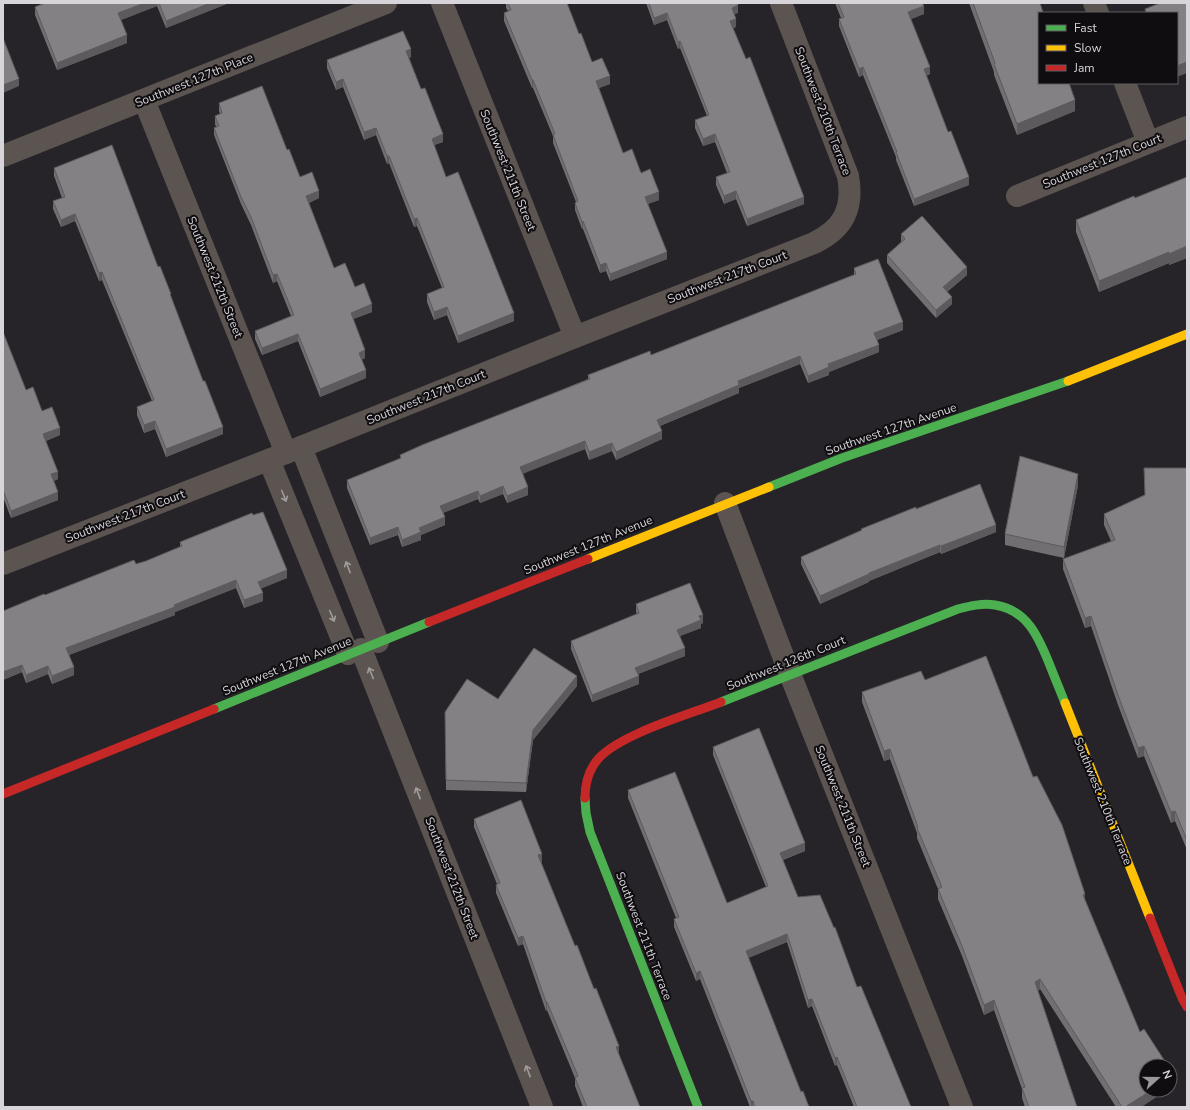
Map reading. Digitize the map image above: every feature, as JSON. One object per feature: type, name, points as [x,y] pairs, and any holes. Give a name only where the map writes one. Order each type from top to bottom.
[{"type":"street","name":"Southwest 127th Place","points":[[3,156],[386,3]]},
{"type":"street","name":"Southwest 211th Street","points":[[442,3],[575,337]]},
{"type":"street","name":"Southwest 210th Terrace","points":[[781,3],[848,176],[851,191],[849,206],[843,220]]},
{"type":"street","points":[[1125,84],[1148,142]]},
{"type":"street","name":"Southwest 212th Street","points":[[144,100],[285,453],[542,1107]]},
{"type":"street","name":"Southwest 127th Court","points":[[1017,196],[1187,127]]},
{"type":"street","name":"Southwest 217th Court","points":[[3,564],[575,337],[814,244],[824,239],[843,220]]},
{"type":"street","name":"Southwest 127th Avenue","points":[[3,794],[725,503],[842,458],[1085,375],[1187,334]]},
{"type":"street","name":"Southwest 212th Street","points":[[285,453],[362,649]]},
{"type":"street","name":"Southwest 211th Street","points":[[725,503],[790,674],[962,1107]]},
{"type":"street","name":"Southwest 126th Court","points":[[589,772],[597,760],[606,751],[619,744],[790,674],[958,609],[972,605],[985,604],[993,604],[1004,607]]},
{"type":"street","name":"Southwest 210th Terrace","points":[[1004,607],[1024,619],[1039,638],[1182,998],[1187,1007]]},
{"type":"street","name":"Southwest 211th Terrace","points":[[589,772],[585,786],[584,802],[585,816],[590,832],[698,1107]]},
{"type":"building","points":[[45,3],[145,3],[118,13],[127,35],[57,63],[35,7]]},
{"type":"building","points":[[159,3],[210,3],[166,21]]},
{"type":"building","points":[[508,3],[567,3],[592,62],[602,58],[610,76],[596,81],[623,153],[632,149],[641,173],[650,169],[659,192],[645,197],[667,252],[610,274],[606,263],[600,265],[575,203],[578,201],[553,135],[555,134],[504,13],[511,10]]},
{"type":"building","points":[[649,3],[738,3],[738,5],[732,8],[736,19],[730,21],[746,59],[750,57],[804,197],[747,219],[736,191],[724,196],[716,177],[730,172],[715,134],[703,139],[695,120],[709,115],[680,41],[678,42],[667,13],[654,18]]},
{"type":"building","points":[[838,3],[922,3],[924,6],[908,12],[930,67],[924,69],[948,132],[951,131],[969,177],[914,199],[863,67],[859,69],[839,19],[844,17]]},
{"type":"building","points":[[973,3],[1040,3],[1043,12],[1038,12],[1038,84],[1069,84],[1075,100],[1017,124],[994,64],[995,63]]},
{"type":"building","points":[[1160,3],[1187,3],[1187,62],[1178,66],[1178,12],[1146,12],[1145,9]]},
{"type":"building","points":[[403,31],[411,49],[406,51],[421,89],[425,88],[443,134],[432,139],[446,177],[458,172],[514,313],[458,336],[447,307],[434,312],[427,294],[444,287],[417,218],[414,219],[389,156],[387,156],[376,128],[364,132],[343,79],[336,82],[327,60]]},
{"type":"building","points":[[3,38],[19,79],[3,85]]},
{"type":"building","points":[[262,86],[287,150],[289,149],[300,177],[312,172],[319,191],[306,196],[334,268],[345,263],[355,287],[364,283],[372,304],[351,313],[365,350],[359,353],[366,370],[320,389],[298,334],[262,348],[255,331],[294,315],[277,274],[273,275],[214,128],[219,126],[215,116],[222,113],[219,103]]},
{"type":"building","points":[[112,145],[158,267],[160,266],[203,381],[205,381],[223,427],[166,449],[155,421],[144,425],[137,407],[154,400],[102,272],[99,273],[75,214],[61,220],[53,201],[65,197],[54,168]]},
{"type":"building","points":[[1187,177],[1187,246],[1099,281],[1076,220],[1134,196],[1135,198]]},
{"type":"building","points":[[922,216],[967,267],[943,287],[952,297],[936,310],[887,255],[905,239],[901,234]]},
{"type":"building","points":[[878,259],[903,322],[874,333],[879,345],[828,364],[829,367],[808,376],[800,356],[738,381],[739,385],[657,420],[662,431],[616,452],[612,443],[589,452],[585,441],[520,467],[528,487],[507,496],[503,486],[480,496],[478,491],[440,506],[445,517],[419,528],[421,532],[402,540],[398,527],[370,538],[347,480],[401,458],[400,455],[422,445],[590,379],[588,375],[650,351],[651,355],[856,274],[854,268]]},
{"type":"building","points":[[3,332],[26,390],[33,387],[42,411],[52,407],[60,428],[43,434],[58,472],[51,474],[58,492],[11,511],[3,490]]},
{"type":"building","points":[[1020,456],[1078,474],[1064,547],[1005,534]]},
{"type":"building","points":[[1144,468],[1187,468],[1187,840],[1175,811],[1171,812],[1144,746],[1138,748],[1091,616],[1085,618],[1063,559],[1115,540],[1104,514],[1145,495]]},
{"type":"building","points":[[980,484],[996,525],[869,573],[820,596],[801,557],[862,530],[861,529]]},
{"type":"building","points":[[263,512],[287,570],[258,582],[263,593],[244,600],[236,580],[174,605],[175,607],[66,648],[74,667],[52,676],[48,666],[26,675],[22,665],[3,672],[3,611],[134,560],[136,564],[146,561],[182,546],[180,542],[252,513],[253,515]]},
{"type":"building","points":[[690,583],[703,615],[699,616],[701,620],[677,630],[685,648],[635,668],[639,676],[592,695],[571,641],[639,613],[636,604]]},
{"type":"building","points":[[534,648],[577,676],[533,730],[526,783],[446,780],[445,712],[467,679],[498,699]]},
{"type":"building","points":[[986,656],[1033,777],[1037,776],[1062,825],[1085,894],[1083,895],[1140,1032],[1144,1029],[1163,1058],[1138,1058],[1138,1098],[1139,1098],[1125,1107],[1122,1107],[1040,979],[1035,982],[1077,1107],[1029,1107],[1022,1088],[1025,1087],[994,1000],[984,1005],[962,946],[938,889],[942,887],[917,828],[918,827],[890,749],[884,751],[862,692],[921,671],[925,680]]},
{"type":"building","points":[[759,728],[805,843],[780,853],[798,897],[820,895],[834,928],[835,927],[857,987],[861,986],[911,1107],[857,1107],[837,1057],[835,1058],[812,999],[808,1000],[787,934],[746,951],[801,1092],[803,1091],[809,1107],[755,1107],[753,1101],[751,1101],[700,971],[696,973],[674,919],[679,917],[628,790],[675,772],[727,903],[768,886],[713,747]]},
{"type":"building","points":[[521,800],[542,854],[538,855],[575,946],[577,945],[594,989],[596,988],[619,1046],[616,1047],[640,1107],[587,1107],[575,1078],[578,1076],[546,1002],[523,936],[518,938],[496,885],[500,883],[474,819]]},
{"type":"traffic: fast","points":[[769,487],[842,458],[1068,381]]},
{"type":"traffic: fast","points":[[721,702],[958,609],[985,604],[995,605],[1015,612],[1030,626],[1036,634],[1065,703]]},
{"type":"traffic: fast","points":[[214,709],[429,622]]},
{"type":"traffic: fast","points":[[585,798],[590,832],[698,1107]]},
{"type":"traffic: slow","points":[[1068,381],[1187,334]]},
{"type":"traffic: slow","points":[[588,559],[769,487]]},
{"type":"traffic: slow","points":[[1065,703],[1150,918]]},
{"type":"traffic: jam","points":[[429,622],[588,559]]},
{"type":"traffic: jam","points":[[585,798],[590,772],[599,758],[610,749],[639,733],[721,702]]},
{"type":"traffic: jam","points":[[3,794],[214,709]]},
{"type":"traffic: jam","points":[[1150,918],[1187,1007]]}]
